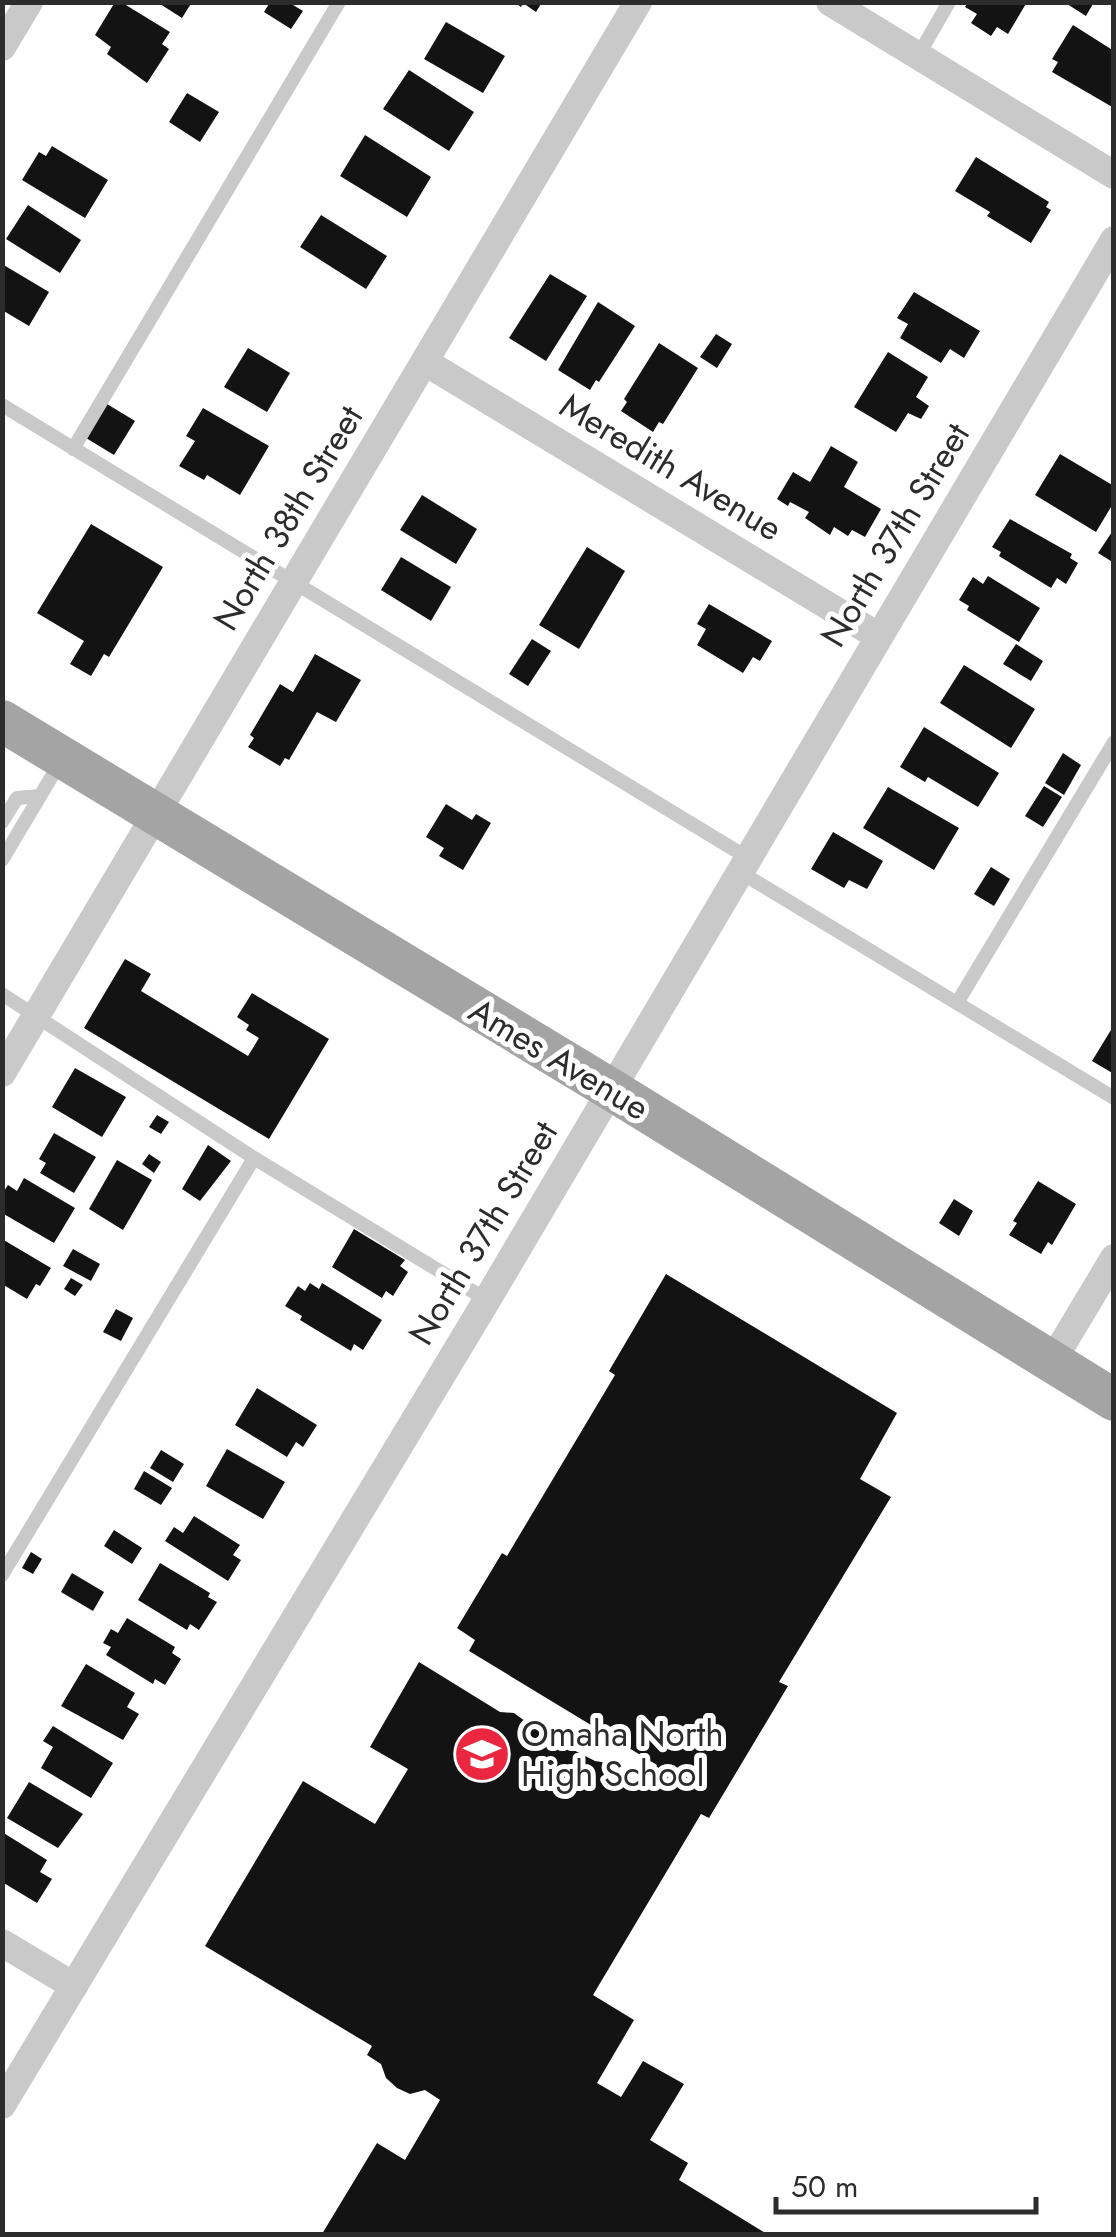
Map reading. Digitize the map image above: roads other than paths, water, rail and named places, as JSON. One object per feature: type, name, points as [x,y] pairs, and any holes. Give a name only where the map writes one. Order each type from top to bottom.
[{"type":"main road","name":"Ames Avenue","points":[[2,721],[1114,1400]]},
{"type":"street","points":[[2,46],[29,2]]},
{"type":"street","name":"North 38th Street","points":[[2,1074],[638,2]]},
{"type":"street","points":[[830,2],[1114,175]]},
{"type":"street","name":"North 37th Street","points":[[2,2105],[487,1300],[1114,240]]},
{"type":"street","name":"Meredith Avenue","points":[[426,362],[878,636]]},
{"type":"street","points":[[1051,1363],[1114,1258]]},
{"type":"street","points":[[2,1943],[74,1986]]},
{"type":"lane","points":[[73,449],[339,2]]},
{"type":"lane","points":[[918,56],[950,2]]},
{"type":"lane","points":[[2,406],[293,583],[1114,1098]]},
{"type":"lane","points":[[957,1003],[1114,742]]},
{"type":"lane","points":[[2,860],[62,758]]},
{"type":"lane","points":[[2,822],[17,798],[40,796]]},
{"type":"lane","points":[[2,994],[254,1158],[487,1300]]},
{"type":"lane","points":[[2,1575],[254,1158]]},
{"type":"place","name":"Omaha North High School","points":[[482,1754]]}]
